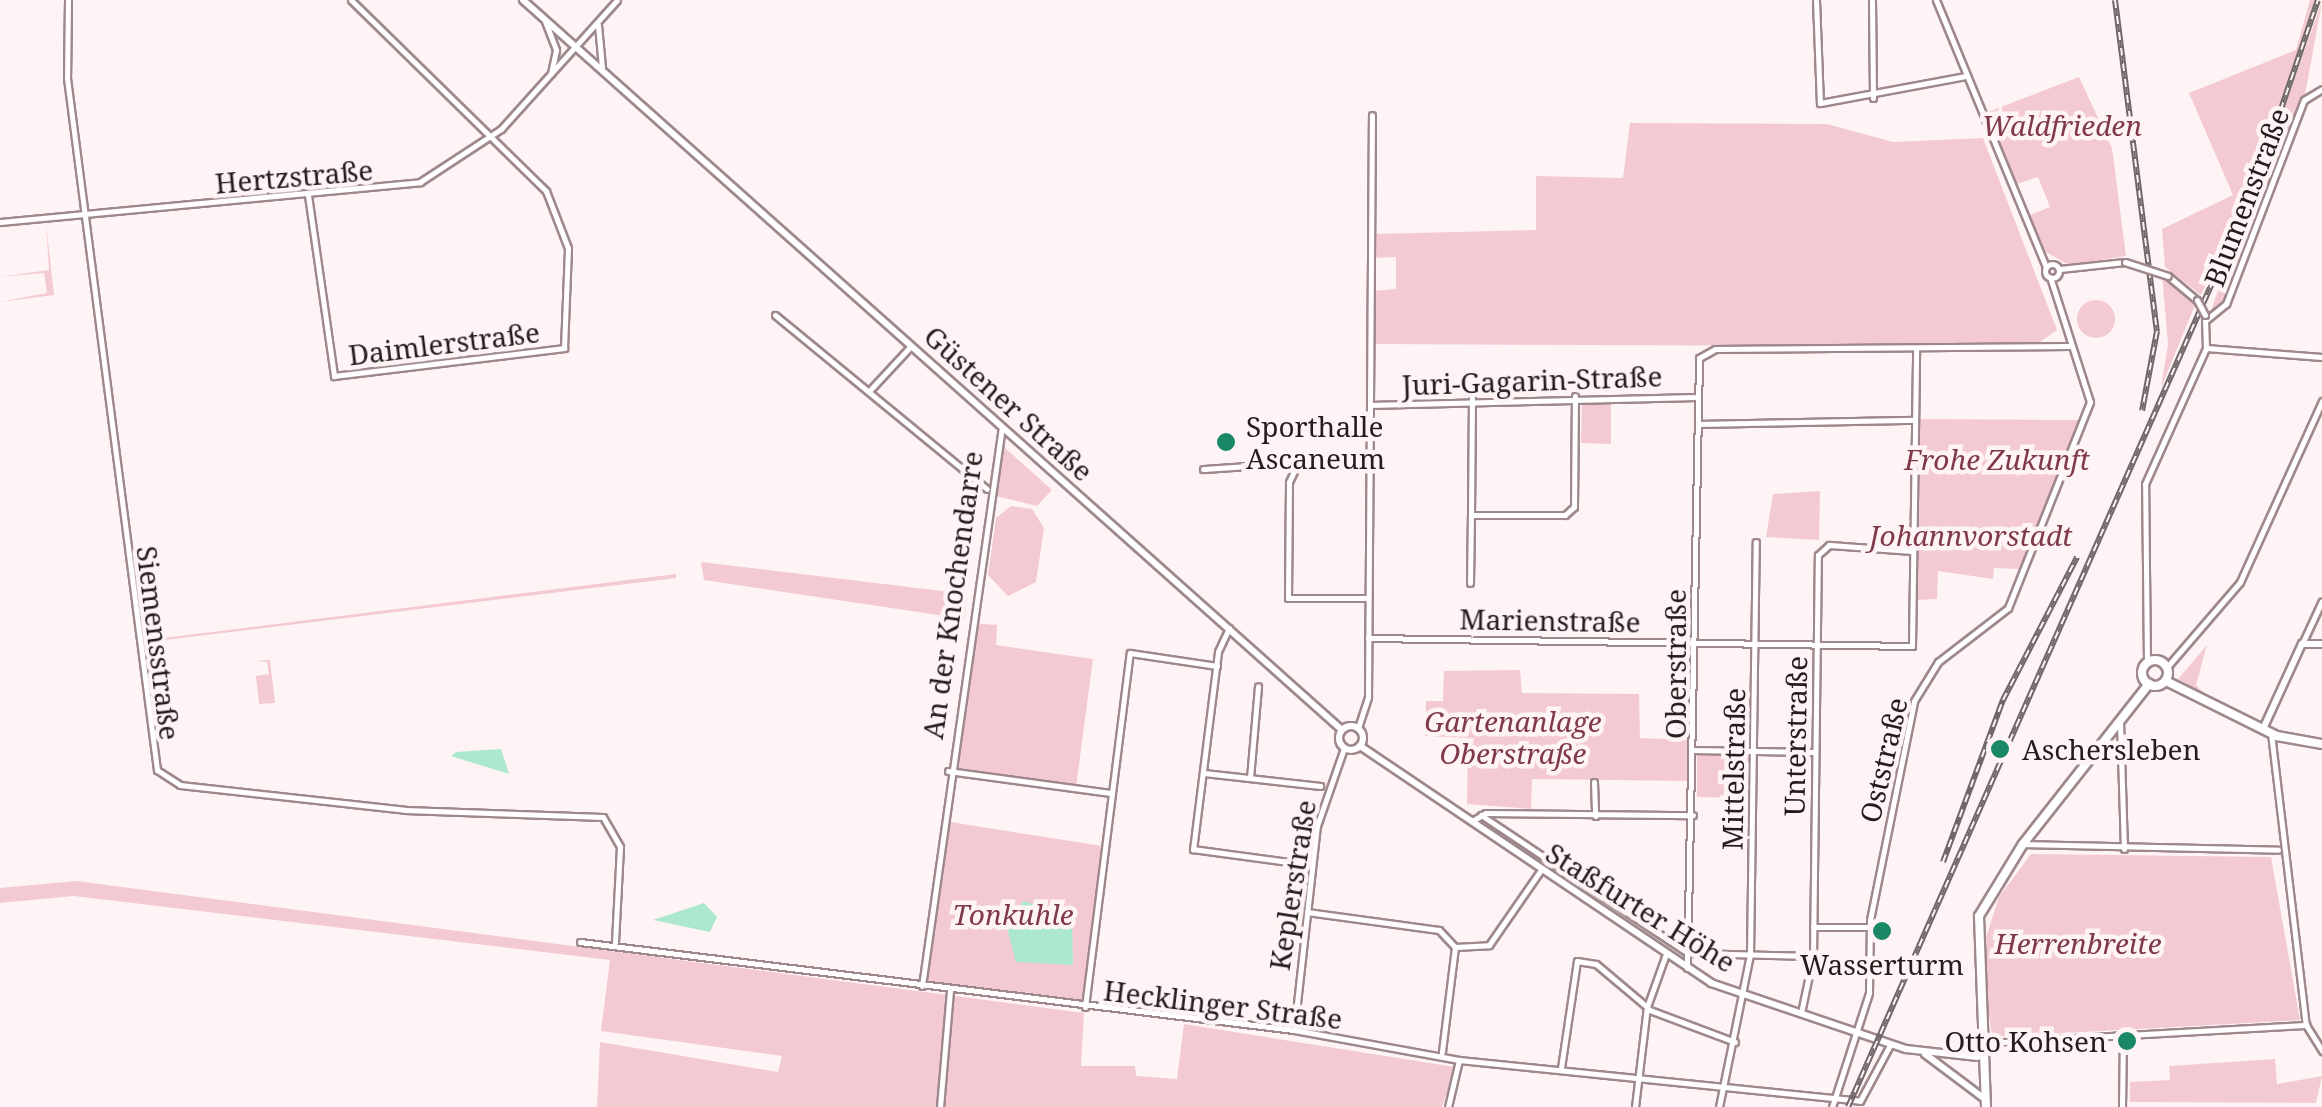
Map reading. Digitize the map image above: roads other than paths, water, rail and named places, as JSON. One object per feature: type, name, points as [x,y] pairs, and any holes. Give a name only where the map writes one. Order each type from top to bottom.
[{"type":"main road","name":"Güstener Straße","points":[[523,0],[1342,730]]},
{"type":"main road","points":[[2267,731],[2302,644],[2322,644]]},
{"type":"main road","points":[[1986,1103],[1978,1057],[1977,922],[2022,844],[2148,684],[2147,662],[2167,667],[2166,681]]},
{"type":"main road","points":[[2148,684],[2166,681],[2267,731],[2322,744]]},
{"type":"main road","points":[[1358,728],[1360,746],[1344,748],[1342,730],[1358,728]]},
{"type":"main road","name":"Staßfurter Höhe","points":[[1360,746],[1687,968],[1743,996],[1857,1034],[1924,1053],[1978,1057]]},
{"type":"main road","points":[[1924,1053],[1986,1103]]},
{"type":"main road","points":[[1942,1069],[1948,1055]]},
{"type":"street","name":"Siemensstraße","points":[[68,0],[62,25],[156,770],[180,785],[373,806],[603,817],[620,847],[614,943]]},
{"type":"street","points":[[351,0],[492,138]]},
{"type":"street","name":"Hertzstraße","points":[[0,222],[420,182],[492,138],[617,0]]},
{"type":"street","points":[[1816,0],[1820,103],[1873,98],[1965,76]]},
{"type":"street","points":[[1872,0],[1873,98]]},
{"type":"street","name":"Oststraße","points":[[1834,1104],[1870,988],[1868,928],[1905,744],[1926,677],[1998,622],[2090,402],[2046,266],[1936,0]]},
{"type":"street","points":[[601,18],[595,50],[604,72]]},
{"type":"street","points":[[544,19],[556,50],[550,76]]},
{"type":"street","name":"Blumenstraße","points":[[2206,318],[2226,304],[2304,100],[2322,89]]},
{"type":"street","points":[[1358,728],[1368,638],[1372,115]]},
{"type":"street","name":"Daimlerstraße","points":[[308,195],[334,376],[564,348],[570,265],[560,219],[546,191],[492,138]]},
{"type":"street","points":[[2046,266],[2060,269],[2125,262],[2168,276],[2198,300],[2206,318],[2206,348],[2145,484],[2147,662]]},
{"type":"street","points":[[2050,278],[2060,269]]},
{"type":"street","points":[[775,315],[857,390],[871,389],[911,346]]},
{"type":"street","points":[[1912,551],[1916,350],[2069,346]]},
{"type":"street","points":[[2206,348],[2322,357]]},
{"type":"street","name":"Oberstraße","points":[[1687,968],[1692,953],[1699,424],[1694,398],[1698,362],[1715,349],[1916,350]]},
{"type":"street","points":[[871,389],[987,490]]},
{"type":"street","points":[[1471,515],[1565,515],[1574,507],[1575,396]]},
{"type":"street","points":[[1470,582],[1472,398]]},
{"type":"street","name":"Juri-Gagarin-Straße","points":[[1371,405],[1472,398],[1694,398]]},
{"type":"street","points":[[2167,667],[2240,582],[2322,401]]},
{"type":"street","points":[[1699,424],[1914,420]]},
{"type":"street","name":"An der Knochendarre","points":[[922,986],[987,490],[1002,427]]},
{"type":"street","points":[[1204,470],[1370,462]]},
{"type":"street","points":[[1292,463],[1288,598],[1368,598]]},
{"type":"street","name":"Mittelstraße","points":[[1719,1107],[1726,1088],[1750,956],[1756,542]]},
{"type":"street","name":"Unterstraße","points":[[1800,1016],[1814,956],[1820,551],[1912,551]]},
{"type":"street","name":"Marienstraße","points":[[1368,638],[1912,646],[1912,551]]},
{"type":"street","points":[[2302,644],[2322,601]]},
{"type":"street","points":[[1230,628],[1216,666],[1193,849],[1312,865]]},
{"type":"street","points":[[1084,1007],[1130,653],[1216,666]]},
{"type":"street","points":[[1250,778],[1258,686]]},
{"type":"street","points":[[2120,722],[2124,849]]},
{"type":"street","points":[[2267,731],[2279,850],[2306,1025],[2322,1052]]},
{"type":"street","name":"Keplerstraße","points":[[1294,1030],[1312,865],[1344,748]]},
{"type":"street","points":[[1694,750],[1815,752]]},
{"type":"street","name":"An der Knochendarre","points":[[948,772],[1111,793]]},
{"type":"street","points":[[1203,773],[1320,786]]},
{"type":"street","points":[[1594,782],[1595,816]]},
{"type":"street","points":[[1470,824],[1480,815],[1694,816]]},
{"type":"street","name":"Staßfurter Höhe","points":[[1480,815],[1692,953]]},
{"type":"street","points":[[2022,844],[2279,850]]},
{"type":"street","points":[[1306,912],[1439,930],[1455,947],[1489,946],[1541,870]]},
{"type":"street","points":[[1813,926],[1868,928]]},
{"type":"street","name":"Hecklinger Straße","points":[[580,942],[614,943],[950,990],[1294,1030],[1442,1052],[1459,1060],[1561,1068],[1834,1104],[1861,1104]]},
{"type":"street","points":[[1442,1052],[1455,947]]},
{"type":"street","points":[[1692,953],[1814,956]]},
{"type":"street","points":[[1634,1107],[1647,1008],[1666,954]]},
{"type":"street","points":[[1561,1068],[1577,961],[1596,964],[1647,1008],[1735,1042]]},
{"type":"street","points":[[940,1107],[950,990]]},
{"type":"street","points":[[1980,1043],[2306,1025]]},
{"type":"street","points":[[2313,1032],[2322,1030]]},
{"type":"street","points":[[2122,1107],[2123,1035]]},
{"type":"street","points":[[1861,1104],[1890,1044]]},
{"type":"street","points":[[1448,1107],[1459,1060]]},
{"type":"railway","points":[[2115,0],[2157,331],[2142,411]]},
{"type":"railway","points":[[1848,1107],[2255,186],[2318,0]]},
{"type":"railway","points":[[1943,862],[2003,700],[2077,557]]},
{"type":"place","name":"Sporthalle Ascaneum","points":[[1226,442]]},
{"type":"place","name":"Aschersleben","points":[[2000,749]]},
{"type":"place","name":"Wasserturm","points":[[1882,931]]},
{"type":"place","name":"Otto Kohsen","points":[[2127,1041]]},
{"type":"park label","name":"Waldfrieden","points":[[2062,125]]},
{"type":"park label","name":"Frohe Zukunft","points":[[1997,459]]},
{"type":"park label","name":"Johannvorstadt","points":[[1971,535]]},
{"type":"park label","name":"Gartenanlage Oberstraße","points":[[1513,737]]},
{"type":"park label","name":"Tonkuhle","points":[[1013,914]]},
{"type":"park label","name":"Herrenbreite","points":[[2078,943]]}]
